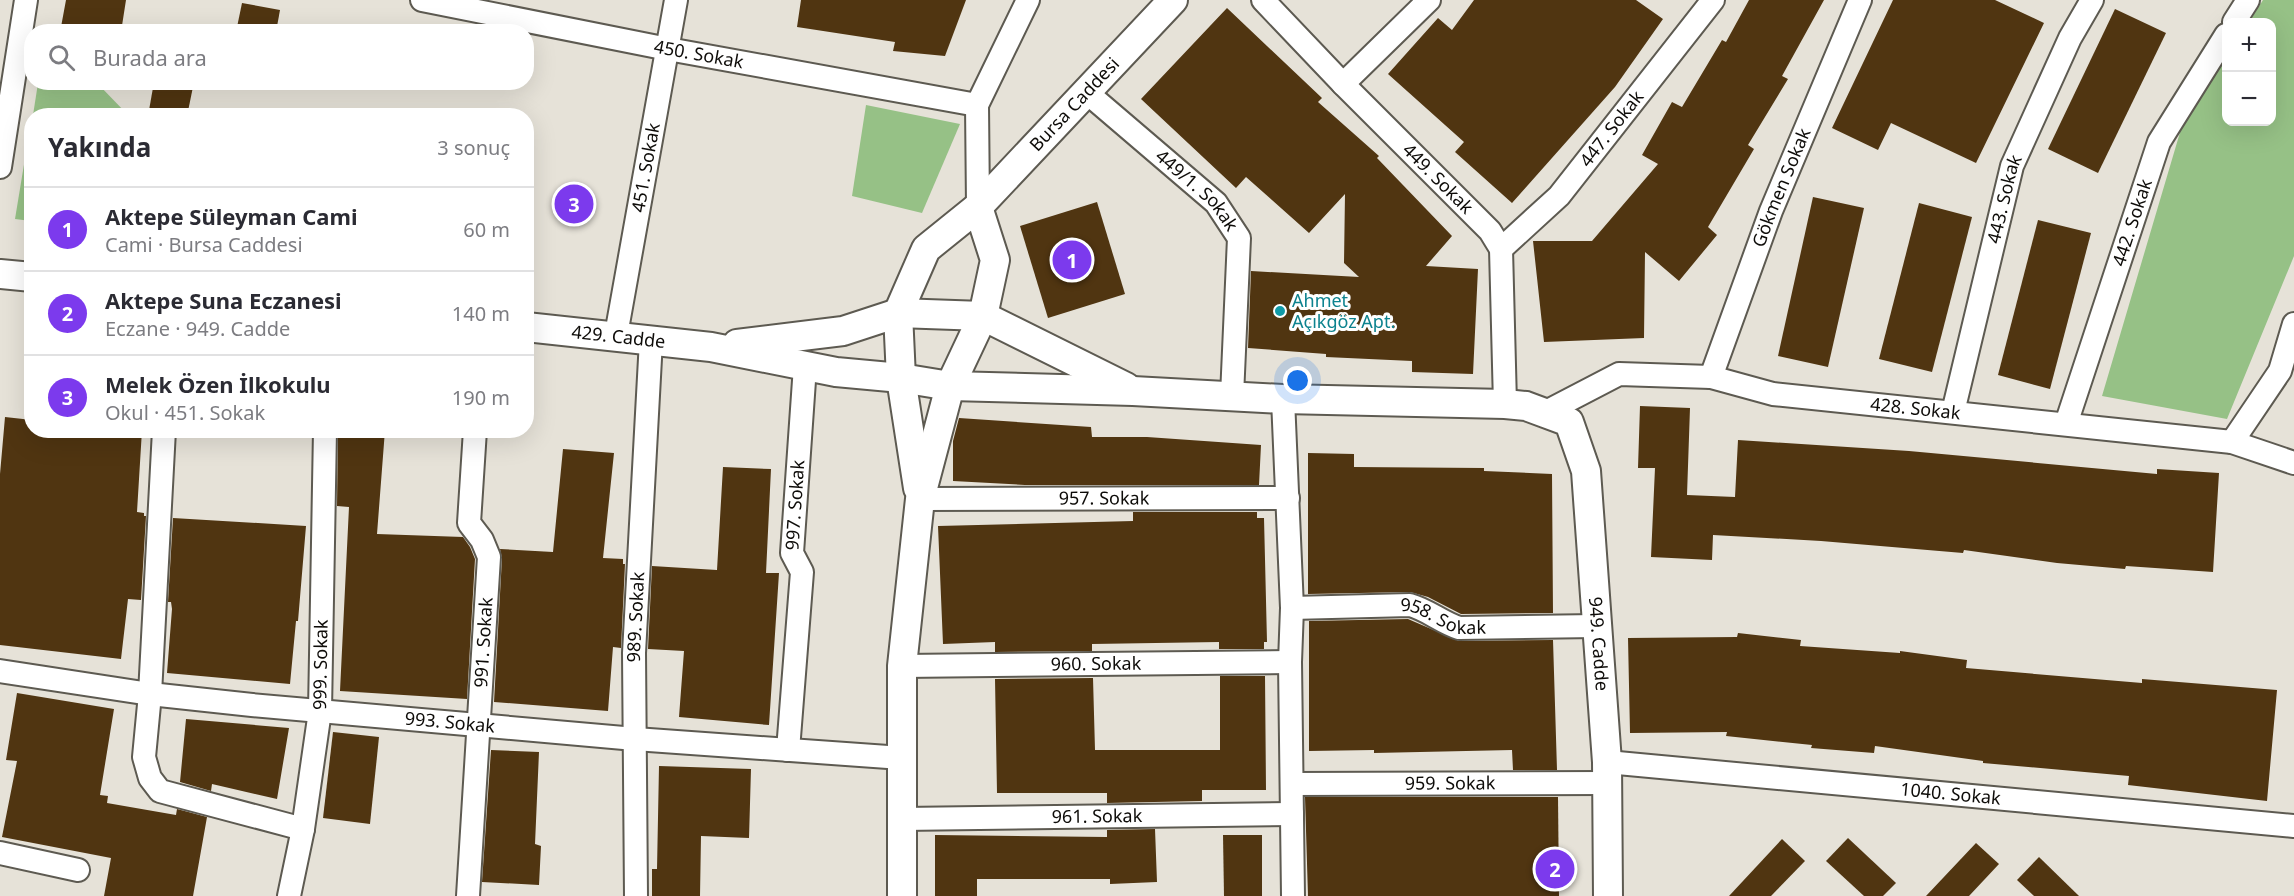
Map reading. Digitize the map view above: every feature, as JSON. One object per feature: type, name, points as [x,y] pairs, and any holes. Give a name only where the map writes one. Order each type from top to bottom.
[{"type":"street","points":[[0,167],[26,0]]},
{"type":"street","name":"450. Sokak","points":[[422,0],[668,49],[977,105]]},
{"type":"street","name":"451. Sokak","points":[[616,335],[676,0]]},
{"type":"street","points":[[902,896],[902,666],[920,499],[950,386],[983,316],[995,260],[978,207],[977,105],[1029,0]]},
{"type":"street","name":"Bursa Caddesi","points":[[898,313],[926,249],[978,207],[1173,0]]},
{"type":"street","name":"449. Sokak","points":[[1263,0],[1342,84],[1490,231],[1501,249]]},
{"type":"street","points":[[1342,84],[1429,0]]},
{"type":"street","name":"447. Sokak","points":[[1501,249],[1559,196],[1713,0]]},
{"type":"street","name":"Gökmen Sokak","points":[[1711,377],[1771,212],[1860,0]]},
{"type":"street","name":"443. Sokak","points":[[1953,412],[2012,166],[2070,38],[2092,0]]},
{"type":"street","points":[[2237,18],[2248,0]]},
{"type":"street","name":"442. Sokak","points":[[2066,424],[2159,142],[2222,41]]},
{"type":"street","name":"449/1. Sokak","points":[[1085,91],[1216,203],[1239,238],[1232,396]]},
{"type":"street","points":[[1501,249],[1505,404]]},
{"type":"street","points":[[0,274],[24,276]]},
{"type":"street","points":[[711,347],[843,331],[898,313],[983,316],[1133,391]]},
{"type":"street","points":[[898,313],[901,378],[920,499]]},
{"type":"street","points":[[2232,442],[2280,371],[2294,324]]},
{"type":"street","name":"429. Cadde","points":[[534,328],[711,347]]},
{"type":"street","name":"989. Sokak","points":[[636,896],[634,653],[651,340]]},
{"type":"street","points":[[711,347],[836,372],[901,378],[950,386],[1133,391],[1283,399],[1505,404],[1526,406],[1544,413]]},
{"type":"street","name":"997. Sokak","points":[[788,750],[802,572],[792,553],[805,366]]},
{"type":"street","name":"428. Sokak","points":[[1544,413],[1618,374],[1711,377],[1773,394],[2232,442],[2294,463]]},
{"type":"street","points":[[1283,399],[1292,608],[1290,662],[1293,896]]},
{"type":"street","name":"949. Cadde","points":[[1544,413],[1569,422],[1586,471],[1607,772],[1608,896]]},
{"type":"street","points":[[164,438],[150,694],[144,757],[150,778],[160,791],[303,828]]},
{"type":"street","name":"999. Sokak","points":[[289,896],[303,828],[320,711],[325,438]]},
{"type":"street","name":"991. Sokak","points":[[468,896],[489,557],[482,540],[469,523],[474,438]]},
{"type":"street","name":"957. Sokak","points":[[920,499],[1288,498]]},
{"type":"street","name":"958. Sokak","points":[[1292,608],[1410,605],[1426,609],[1443,623],[1459,628],[1597,626]]},
{"type":"street","name":"960. Sokak","points":[[902,666],[1290,662]]},
{"type":"street","name":"993. Sokak","points":[[0,671],[150,694],[320,711],[634,739],[902,758]]},
{"type":"street","name":"959. Sokak","points":[[1292,784],[1607,772]]},
{"type":"street","name":"1040. Sokak","points":[[1607,772],[2294,826]]},
{"type":"street","name":"961. Sokak","points":[[902,819],[1292,814]]},
{"type":"street","points":[[0,853],[78,870]]},
{"type":"green space","points":[[2263,0],[2294,0],[2294,256],[2227,419],[2102,396],[2181,129],[2222,64],[2222,126],[2276,126],[2276,18],[2252,18]]},
{"type":"green space","points":[[37,90],[104,90],[121,108],[34,108]]},
{"type":"green space","points":[[866,105],[960,124],[922,213],[852,196]]},
{"type":"green space","points":[[24,164],[24,220],[15,219]]},
{"type":"building","points":[[66,0],[126,0],[122,24],[62,24]]},
{"type":"building","points":[[801,0],[966,0],[945,56],[893,51],[895,42],[797,27]]},
{"type":"building","points":[[1474,0],[1636,0],[1663,19],[1615,87],[1512,203],[1455,152],[1464,142],[1388,74],[1438,18],[1452,30]]},
{"type":"building","points":[[1749,0],[1824,0],[1782,76],[1788,79],[1748,145],[1754,149],[1708,227],[1717,235],[1679,281],[1645,252],[1644,338],[1544,342],[1533,241],[1592,241],[1658,164],[1642,155],[1672,102],[1682,107],[1722,40],[1726,42]]},
{"type":"building","points":[[1893,0],[1995,0],[2044,23],[1976,163],[1891,123],[1878,150],[1832,128]]},
{"type":"building","points":[[242,3],[280,10],[277,24],[238,24]]},
{"type":"building","points":[[1227,8],[1322,98],[1318,102],[1379,156],[1377,158],[1452,236],[1426,266],[1478,269],[1473,374],[1412,372],[1412,361],[1326,357],[1326,354],[1248,348],[1251,271],[1359,277],[1344,263],[1345,194],[1309,233],[1246,177],[1236,188],[1141,99]]},
{"type":"building","points":[[2115,9],[2166,33],[2098,173],[2048,149]]},
{"type":"building","points":[[153,90],[192,90],[189,108],[149,108]]},
{"type":"building","points":[[1813,197],[1864,208],[1828,367],[1778,356]]},
{"type":"building","points":[[1097,202],[1125,294],[1048,318],[1020,226]]},
{"type":"building","points":[[1919,203],[1972,217],[1932,372],[1879,359]]},
{"type":"building","points":[[2038,220],[2091,233],[2050,389],[1998,375]]},
{"type":"building","points":[[1640,406],[1690,408],[1687,495],[1735,497],[1738,440],[1909,451],[2157,474],[2157,469],[2219,473],[2213,572],[2126,566],[2125,569],[2057,563],[1964,550],[1963,553],[1713,535],[1712,560],[1651,557],[1655,468],[1638,468]]},
{"type":"building","points":[[5,417],[24,419],[24,438],[142,438],[137,512],[144,513],[146,516],[141,600],[128,599],[121,659],[0,645],[0,474]]},
{"type":"building","points":[[959,418],[1091,427],[1092,437],[1147,437],[1261,445],[1259,485],[1025,485],[953,481],[953,441]]},
{"type":"building","points":[[338,438],[384,438],[377,534],[463,537],[470,547],[475,559],[467,699],[340,691],[349,507],[337,506]]},
{"type":"building","points":[[563,449],[614,453],[603,558],[623,559],[623,564],[625,564],[621,648],[613,647],[608,711],[494,702],[502,558],[500,549],[553,552]]},
{"type":"building","points":[[1308,453],[1354,454],[1354,467],[1484,468],[1484,471],[1552,474],[1553,613],[1461,614],[1428,597],[1410,592],[1308,594]]},
{"type":"building","points":[[723,467],[771,469],[766,573],[779,573],[769,725],[679,717],[684,651],[648,649],[652,566],[717,570]]},
{"type":"building","points":[[1133,512],[1257,512],[1257,518],[1264,518],[1267,642],[1264,642],[1264,649],[1219,649],[1219,642],[1092,644],[1092,651],[995,652],[995,642],[943,644],[938,526],[1133,521]]},
{"type":"building","points":[[173,518],[306,526],[290,684],[167,673],[172,609],[171,602],[168,602]]},
{"type":"building","points":[[1408,619],[1459,641],[1553,640],[1557,770],[1513,770],[1512,750],[1374,753],[1374,750],[1309,751],[1309,621]]},
{"type":"building","points":[[1738,633],[1801,640],[1800,646],[1900,653],[1900,651],[1967,660],[1966,668],[2142,683],[2142,679],[2277,690],[2267,801],[2128,785],[2129,776],[1983,763],[1983,761],[1875,746],[1874,753],[1811,748],[1812,745],[1726,736],[1727,732],[1630,733],[1628,638],[1737,637]]},
{"type":"building","points":[[1220,676],[1265,676],[1266,790],[1202,790],[1202,801],[1107,803],[1107,793],[997,793],[995,679],[1093,678],[1095,750],[1220,750]]},
{"type":"building","points":[[17,693],[114,709],[100,795],[108,796],[107,803],[176,815],[177,809],[207,817],[193,896],[104,896],[111,858],[2,837],[17,761],[6,760]]},
{"type":"building","points":[[186,719],[289,728],[277,799],[212,784],[211,791],[180,782]]},
{"type":"building","points":[[333,732],[379,737],[370,824],[323,818]]},
{"type":"building","points":[[491,750],[539,752],[535,844],[541,846],[539,885],[482,882]]},
{"type":"building","points":[[659,766],[751,769],[749,838],[701,836],[700,896],[652,896],[652,869],[657,869]]},
{"type":"building","points":[[1305,797],[1558,797],[1559,896],[1308,896]]},
{"type":"building","points":[[1155,829],[1157,882],[1110,884],[1110,879],[977,879],[977,896],[935,896],[935,835],[1107,837],[1107,830]]},
{"type":"building","points":[[1223,835],[1262,835],[1262,896],[1224,896]]},
{"type":"building","points":[[1848,838],[1896,883],[1883,896],[1864,896],[1826,861]]},
{"type":"building","points":[[1782,839],[1805,861],[1771,896],[1729,896]]},
{"type":"building","points":[[1976,843],[1999,864],[1969,896],[1926,896]]},
{"type":"building","points":[[2039,857],[2079,896],[2034,896],[2017,880]]},
{"type":"place","name":"Melek Özen İlkokulu","points":[[574,204]]},
{"type":"place","name":"Aktepe Süleyman Cami","points":[[1072,260]]},
{"type":"place","name":"Ahmet Açıkgöz Apt.","points":[[1280,311]]},
{"type":"place","name":"Aktepe Suna Eczanesi","points":[[1555,869]]}]
